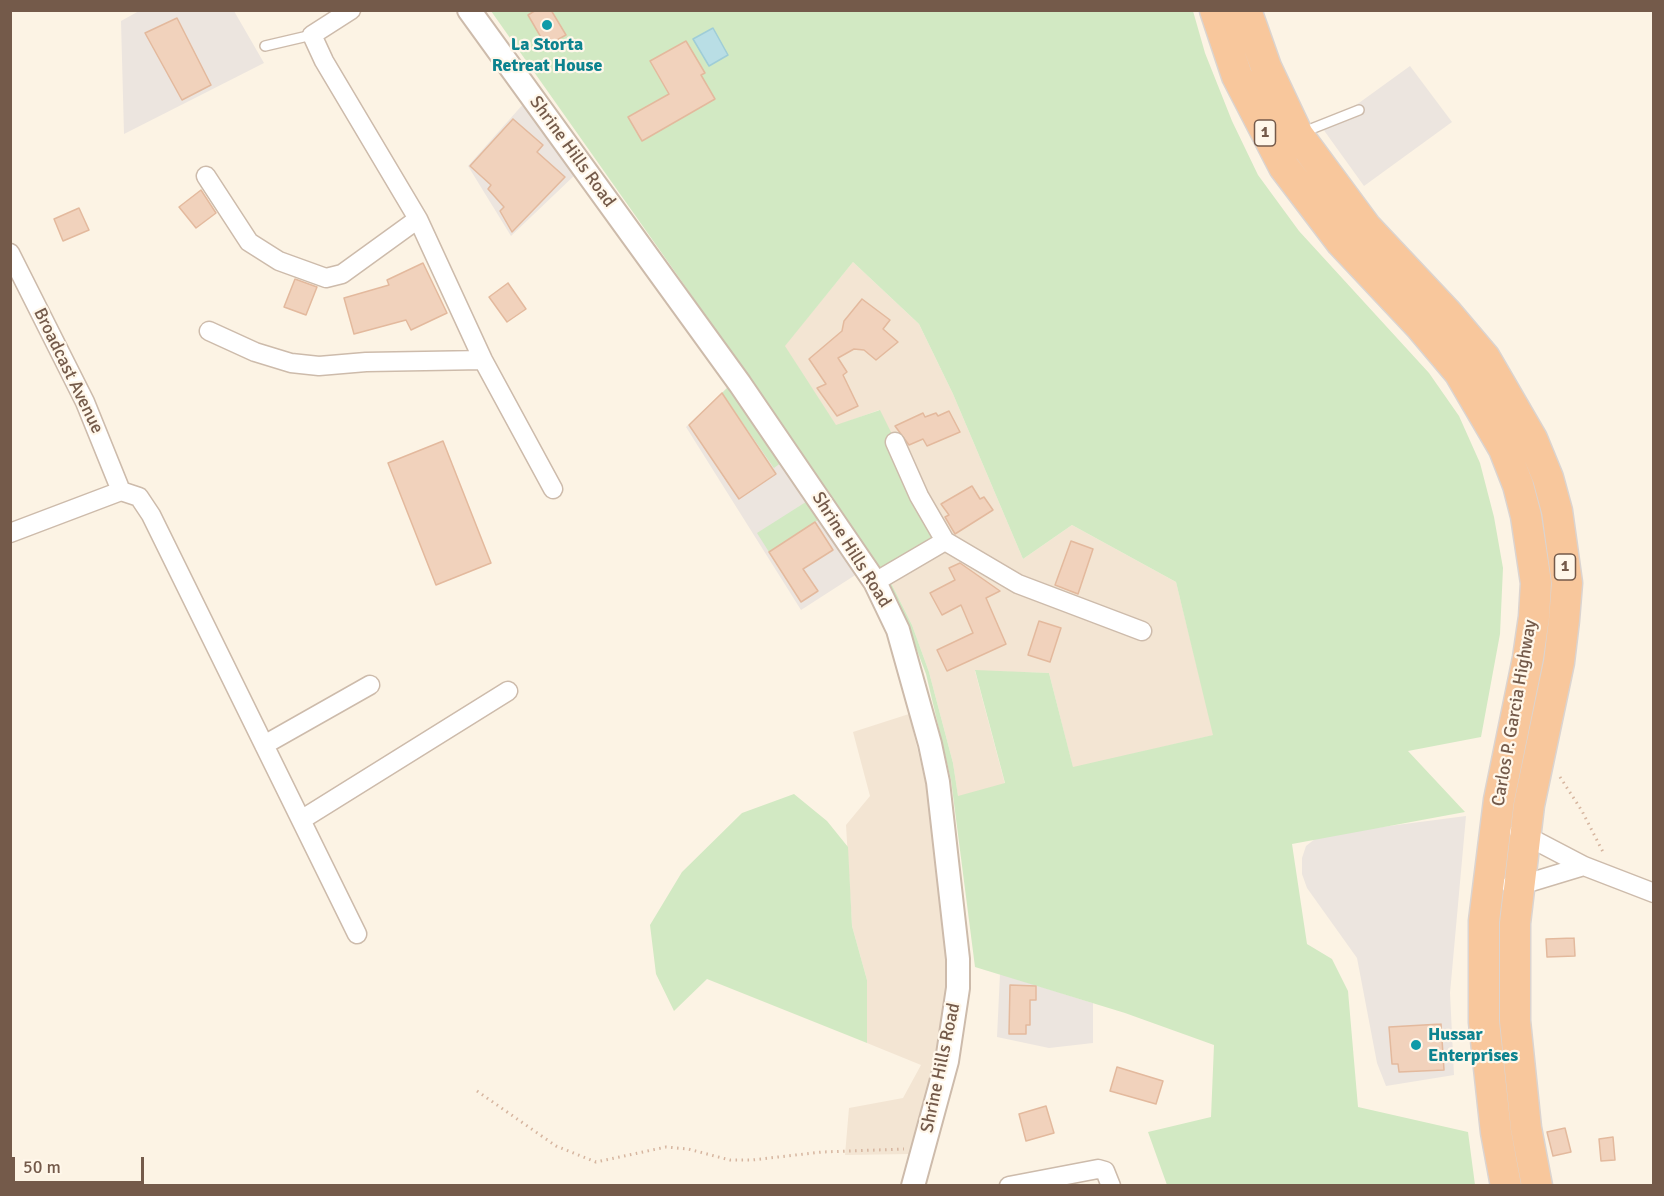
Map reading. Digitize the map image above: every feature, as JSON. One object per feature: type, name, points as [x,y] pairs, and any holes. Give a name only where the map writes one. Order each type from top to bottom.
[{"type":"highway","name":"Carlos P. Garcia Highway","points":[[1215,10],[1237,76],[1285,141],[1446,312],[1485,358],[1532,439],[1548,478],[1557,511],[1567,583],[1559,662],[1525,833],[1518,886],[1514,964],[1515,1021],[1526,1128],[1537,1185]]},
{"type":"highway","name":"Carlos P. Garcia Highway","points":[[1246,10],[1266,67],[1285,141],[1308,201],[1341,242],[1421,327],[1459,372],[1504,449],[1518,485],[1526,516],[1536,583],[1534,617],[1494,829],[1487,883],[1483,953],[1484,1022],[1496,1132],[1506,1185]]},
{"type":"street","points":[[351,10],[312,35],[324,61],[418,219],[483,360],[553,489]]},
{"type":"street","name":"Shrine Hills Road","points":[[469,10],[740,384],[811,496],[875,582],[898,630],[930,744],[938,782],[955,916],[958,988],[947,1061],[913,1185]]},
{"type":"street","points":[[206,176],[249,242],[279,261],[326,278],[342,274],[418,219]]},
{"type":"street","name":"Broadcast Avenue","points":[[10,253],[85,402],[121,491]]},
{"type":"street","points":[[209,331],[255,352],[291,363],[319,366],[366,362],[483,360]]},
{"type":"street","points":[[895,442],[919,496],[945,541],[1018,585],[1142,631]]},
{"type":"street","points":[[10,533],[121,491],[139,497],[151,515],[357,934]]},
{"type":"street","points":[[875,582],[945,541]]},
{"type":"street","points":[[264,745],[370,685]]},
{"type":"street","points":[[300,820],[508,691]]},
{"type":"street","points":[[1494,829],[1525,833],[1584,866],[1653,893]]},
{"type":"street","points":[[1487,883],[1518,886],[1584,866]]},
{"type":"street","points":[[1009,1185],[1098,1169],[1105,1171],[1111,1185]]},
{"type":"lane","points":[[265,46],[312,35]]},
{"type":"lane","points":[[1285,141],[1323,122],[1359,110]]},
{"type":"path","points":[[1538,765],[1557,774],[1567,785],[1616,877]]},
{"type":"path","points":[[477,1091],[556,1146],[596,1162],[666,1147],[688,1149],[730,1160],[866,1149],[923,1150]]},
{"type":"shaded area","points":[[139,11],[234,11],[264,63],[124,134],[121,21]]},
{"type":"shaded area","points":[[1410,66],[1452,122],[1364,186],[1323,129]]},
{"type":"shaded area","points":[[525,102],[577,173],[511,236],[468,166]]},
{"type":"shaded area","points":[[853,262],[919,324],[953,394],[1023,559],[1072,525],[1176,582],[1214,735],[1073,768],[1049,673],[975,671],[1005,784],[958,797],[953,763],[929,672],[912,625],[887,575],[879,410],[836,426],[784,346]]},
{"type":"shaded area","points":[[729,386],[860,572],[801,610],[686,427]]},
{"type":"shaded area","points":[[909,714],[930,802],[949,962],[944,1021],[923,1119],[910,1154],[845,1155],[849,1108],[903,1098],[921,1065],[867,1043],[867,980],[852,926],[846,825],[870,796],[853,732]]},
{"type":"shaded area","points":[[1466,816],[1450,993],[1454,1075],[1386,1086],[1377,1063],[1357,958],[1307,888],[1302,874],[1302,858],[1306,846],[1320,835]]},
{"type":"shaded area","points":[[1000,974],[1093,1003],[1093,1043],[1049,1048],[997,1037]]},
{"type":"green space","points":[[491,11],[1193,11],[1205,53],[1232,121],[1258,175],[1299,231],[1429,373],[1459,416],[1480,463],[1494,517],[1503,568],[1500,634],[1481,737],[1408,751],[1465,812],[1292,844],[1307,944],[1332,959],[1348,991],[1358,1107],[1468,1132],[1475,1185],[1167,1185],[1148,1132],[1211,1117],[1214,1045],[1125,1013],[975,967],[951,780],[926,674],[904,616],[876,566],[685,286]],"holes":[[[853,262],[919,324],[953,394],[1023,559],[1072,525],[1176,582],[1213,735],[1073,767],[1049,673],[975,670],[1005,783],[958,796],[953,763],[929,672],[912,625],[887,575],[945,541],[880,410],[836,425],[785,346]]]},
{"type":"green space","points":[[729,386],[782,462],[774,468],[778,474],[722,393]]},
{"type":"green space","points":[[809,500],[821,518],[769,552],[757,533]]},
{"type":"green space","points":[[794,794],[827,821],[848,847],[852,926],[867,980],[867,1043],[707,979],[674,1011],[656,974],[650,925],[682,872],[742,813]]},
{"type":"water","points":[[713,28],[728,55],[709,66],[693,39]]},
{"type":"building","name":"La Storta Retreat House","points":[[536,10],[551,10],[566,35],[546,46],[528,15]]},
{"type":"building","points":[[177,18],[211,85],[182,100],[145,33]]},
{"type":"building","points":[[686,41],[705,73],[701,75],[715,99],[642,141],[628,117],[669,94],[650,61]]},
{"type":"building","points":[[513,119],[543,145],[537,152],[565,177],[512,232],[500,211],[504,207],[488,189],[491,185],[470,166]]},
{"type":"building","points":[[201,190],[216,213],[196,228],[179,207]]},
{"type":"building","points":[[79,208],[89,230],[63,241],[54,219]]},
{"type":"building","points":[[423,263],[447,313],[411,330],[406,320],[354,334],[344,298],[389,285],[387,280]]},
{"type":"building","points":[[295,279],[317,287],[306,315],[284,307]]},
{"type":"building","points":[[508,283],[526,309],[507,322],[489,297]]},
{"type":"building","points":[[862,299],[890,320],[883,329],[898,342],[876,360],[864,350],[854,349],[838,358],[847,372],[843,375],[858,406],[837,416],[817,388],[826,384],[809,359],[842,331],[844,321]]},
{"type":"building","points":[[722,393],[776,474],[739,499],[689,425]]},
{"type":"building","points":[[949,411],[960,432],[927,446],[923,439],[909,445],[895,426],[923,413],[925,417],[936,413],[938,416]]},
{"type":"building","points":[[443,441],[491,563],[436,585],[388,463]]},
{"type":"building","points":[[972,486],[980,499],[984,497],[993,510],[955,534],[945,517],[949,515],[941,504]]},
{"type":"building","points":[[815,522],[833,550],[803,569],[818,591],[801,602],[769,552]]},
{"type":"building","points":[[1071,541],[1093,549],[1078,594],[1055,585]]},
{"type":"building","points":[[960,563],[1000,591],[986,598],[1006,644],[947,671],[937,650],[973,633],[961,605],[942,615],[930,593],[955,580],[949,568]]},
{"type":"building","points":[[1039,621],[1061,628],[1050,662],[1028,655]]},
{"type":"building","points":[[1574,938],[1575,956],[1547,957],[1546,939]]},
{"type":"building","points":[[1010,985],[1036,986],[1036,1000],[1030,1000],[1030,1025],[1026,1025],[1026,1034],[1009,1034]]},
{"type":"building","name":"Hussar Enterprises","points":[[1441,1024],[1444,1070],[1399,1072],[1398,1064],[1392,1064],[1389,1027]]},
{"type":"building","points":[[1117,1067],[1163,1081],[1156,1104],[1110,1091]]},
{"type":"building","points":[[1046,1106],[1054,1133],[1026,1141],[1019,1114]]},
{"type":"building","points":[[1565,1128],[1571,1152],[1553,1156],[1547,1132]]},
{"type":"building","points":[[1613,1137],[1615,1160],[1601,1161],[1599,1139]]},
{"type":"place","name":"La Storta Retreat House","points":[[547,25]]},
{"type":"place","name":"Hussar Enterprises","points":[[1416,1045]]}]
